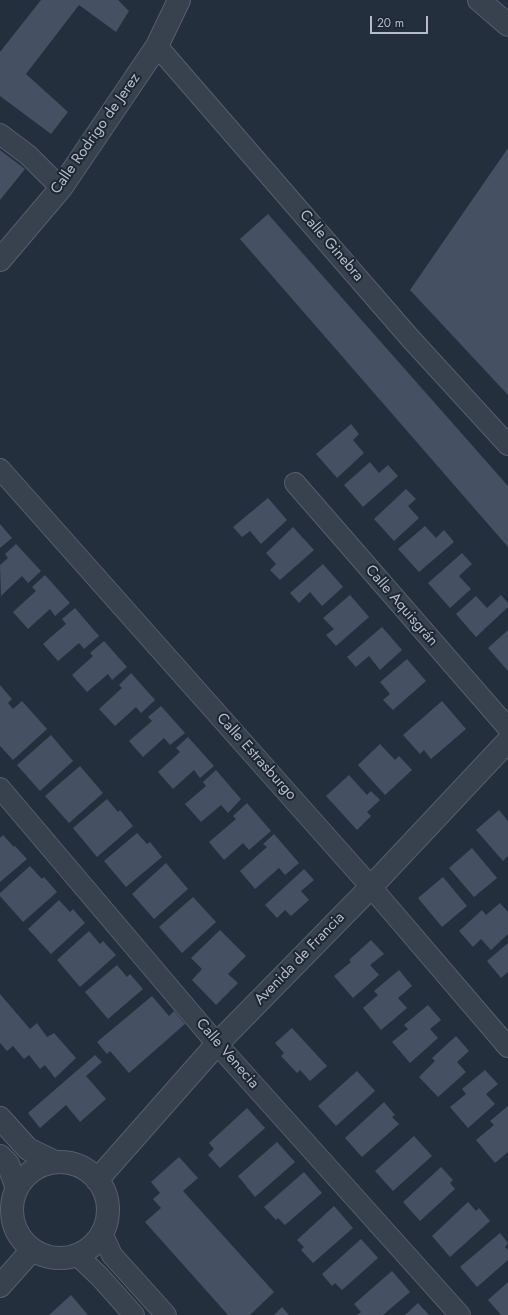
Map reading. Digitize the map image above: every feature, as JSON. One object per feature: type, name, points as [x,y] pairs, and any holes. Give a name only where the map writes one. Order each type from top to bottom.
[{"type":"street","name":"Calle Rodrigo de Jerez","points":[[0,260],[61,188],[157,46],[179,0]]},
{"type":"street","points":[[479,0],[508,25]]},
{"type":"street","name":"Calle Ginebra","points":[[157,46],[405,332],[508,444]]},
{"type":"street","points":[[0,134],[28,155],[61,188]]},
{"type":"street","name":"Calle Estrasburgo","points":[[0,469],[371,887],[508,1047]]},
{"type":"street","name":"Calle Aquisgrán","points":[[295,483],[508,728]]},
{"type":"street","name":"Avenida de Francia","points":[[97,1180],[217,1044],[371,887],[508,741]]},
{"type":"street","name":"Calle Venecia","points":[[0,788],[217,1044],[460,1315]]},
{"type":"street","points":[[0,1118],[28,1150],[55,1162]]},
{"type":"street","points":[[0,1156],[8,1164],[17,1188]]},
{"type":"street","points":[[55,1162],[71,1163],[85,1170],[97,1180],[104,1192],[108,1206],[107,1220],[102,1233],[96,1242],[87,1250],[77,1256],[61,1258],[46,1257],[32,1250],[22,1240],[15,1228],[12,1214],[13,1201],[17,1188],[27,1175],[40,1166],[55,1162]]},
{"type":"street","points":[[102,1233],[112,1255],[166,1315]]},
{"type":"street","points":[[0,1286],[32,1250]]},
{"type":"street","points":[[77,1256],[100,1277],[134,1315]]},
{"type":"building","points":[[41,0],[118,0],[129,11],[116,32],[79,5],[26,74],[68,112],[51,134],[0,96],[0,52]]},
{"type":"building","points":[[508,148],[508,395],[410,290]]},
{"type":"building","points":[[0,150],[25,169],[0,200]]},
{"type":"building","points":[[268,214],[508,486],[508,547],[240,239]]},
{"type":"building","points":[[351,424],[359,434],[353,440],[364,453],[337,478],[316,454]]},
{"type":"building","points":[[370,462],[379,473],[388,465],[398,476],[363,507],[344,485]]},
{"type":"building","points":[[406,489],[416,499],[408,506],[419,518],[394,541],[374,519]]},
{"type":"building","points":[[268,498],[287,520],[261,544],[250,531],[242,537],[233,527]]},
{"type":"building","points":[[0,524],[12,538],[0,548]]},
{"type":"building","points":[[425,526],[436,538],[444,530],[454,542],[419,572],[398,549]]},
{"type":"building","points":[[293,527],[314,550],[280,580],[270,570],[276,564],[266,553]]},
{"type":"building","points":[[16,544],[41,571],[28,583],[22,576],[1,596],[0,565],[8,558],[5,554]]},
{"type":"building","points":[[462,553],[472,564],[459,576],[471,589],[450,608],[428,583]]},
{"type":"building","points":[[323,564],[343,587],[322,606],[310,592],[299,603],[290,593]]},
{"type":"building","points":[[45,575],[70,603],[55,616],[50,609],[28,629],[13,612],[36,591],[32,587]]},
{"type":"building","points":[[350,595],[369,617],[336,646],[326,635],[334,629],[323,618]]},
{"type":"building","points":[[501,595],[508,603],[508,607],[476,637],[456,614],[476,596],[487,608]]},
{"type":"building","points":[[75,608],[99,636],[84,649],[79,643],[58,661],[43,644],[66,624],[62,619]]},
{"type":"building","points":[[382,627],[402,650],[380,670],[369,656],[356,667],[347,657]]},
{"type":"building","points":[[508,630],[508,671],[488,648]]},
{"type":"building","points":[[104,641],[127,667],[112,680],[108,674],[87,692],[72,675],[93,656],[90,653]]},
{"type":"building","points":[[407,659],[426,681],[393,710],[383,700],[390,694],[380,682]]},
{"type":"building","points":[[131,673],[155,700],[141,713],[136,707],[115,726],[99,709],[122,688],[119,685]]},
{"type":"building","points":[[0,685],[12,699],[8,703],[13,709],[22,701],[47,729],[13,760],[0,746]]},
{"type":"building","points":[[442,701],[466,729],[431,759],[424,750],[420,754],[403,735]]},
{"type":"building","points":[[161,706],[185,733],[170,745],[164,738],[143,757],[129,741],[152,721],[148,717]]},
{"type":"building","points":[[51,735],[73,761],[40,791],[17,765]]},
{"type":"building","points":[[188,737],[214,766],[200,778],[194,770],[173,789],[158,772],[180,752],[176,748]]},
{"type":"building","points":[[380,744],[395,760],[399,756],[412,770],[385,795],[358,765]]},
{"type":"building","points":[[80,766],[103,793],[69,823],[45,796]]},
{"type":"building","points":[[216,770],[241,799],[228,813],[221,805],[201,822],[185,804],[206,786],[203,782]]},
{"type":"building","points":[[349,775],[367,795],[371,791],[380,800],[367,812],[371,816],[357,830],[326,796]]},
{"type":"building","points":[[107,799],[118,812],[120,810],[133,826],[97,857],[73,828]]},
{"type":"building","points":[[247,803],[271,831],[249,850],[243,843],[224,860],[209,842],[236,819],[233,816]]},
{"type":"building","points":[[499,810],[508,821],[508,856],[503,861],[476,830]]},
{"type":"building","points":[[137,833],[147,844],[150,842],[162,857],[126,887],[104,861]]},
{"type":"building","points":[[274,834],[299,863],[285,875],[279,868],[255,889],[240,871],[267,847],[263,844]]},
{"type":"building","points":[[3,835],[27,859],[0,882],[0,838]]},
{"type":"building","points":[[472,848],[497,878],[474,897],[449,868]]},
{"type":"building","points":[[166,863],[188,889],[154,919],[132,894]]},
{"type":"building","points":[[30,866],[42,879],[44,877],[57,892],[23,922],[0,896],[0,893]]},
{"type":"building","points":[[304,869],[314,880],[301,891],[309,900],[291,916],[285,910],[277,918],[265,905]]},
{"type":"building","points":[[443,877],[467,906],[442,927],[418,898]]},
{"type":"building","points":[[193,897],[216,922],[182,953],[159,927]]},
{"type":"building","points":[[59,900],[70,912],[73,909],[85,923],[51,954],[28,929]]},
{"type":"building","points":[[500,903],[508,912],[508,934],[491,950],[481,939],[473,947],[459,931],[482,910],[486,915]]},
{"type":"building","points":[[220,930],[246,956],[228,974],[238,983],[216,1005],[192,980],[202,969],[191,958]]},
{"type":"building","points":[[89,931],[100,944],[103,941],[116,955],[80,987],[57,960]]},
{"type":"building","points":[[371,940],[384,954],[370,965],[379,975],[353,998],[334,976],[351,962],[349,960]]},
{"type":"building","points":[[508,943],[508,972],[501,978],[487,961]]},
{"type":"building","points":[[117,965],[127,977],[130,974],[143,989],[108,1019],[85,992]]},
{"type":"building","points":[[399,970],[412,986],[398,998],[407,1008],[381,1030],[363,1008],[378,995],[374,991]]},
{"type":"building","points":[[0,994],[30,1029],[37,1023],[47,1037],[54,1033],[76,1058],[55,1078],[45,1065],[40,1069],[29,1055],[24,1059],[13,1046],[7,1051],[0,1043]]},
{"type":"building","points":[[152,996],[169,1016],[174,1011],[185,1024],[129,1073],[110,1051],[107,1054],[97,1042]]},
{"type":"building","points":[[428,1005],[441,1020],[430,1029],[438,1038],[410,1063],[392,1042],[408,1029],[404,1025]]},
{"type":"building","points":[[292,1028],[327,1066],[310,1081],[300,1070],[297,1073],[281,1056],[284,1053],[275,1043]]},
{"type":"building","points":[[456,1036],[469,1051],[457,1062],[466,1072],[438,1097],[419,1077],[435,1061],[432,1058]]},
{"type":"building","points":[[95,1055],[102,1062],[86,1076],[106,1099],[80,1122],[66,1105],[40,1128],[28,1113]]},
{"type":"building","points":[[485,1070],[498,1084],[486,1094],[495,1104],[468,1128],[450,1107],[466,1094],[462,1089]]},
{"type":"building","points":[[357,1071],[375,1091],[336,1126],[318,1106]]},
{"type":"building","points":[[384,1102],[395,1115],[392,1117],[399,1124],[362,1157],[345,1138]]},
{"type":"building","points":[[508,1106],[508,1152],[495,1163],[476,1140],[494,1125],[490,1121]]},
{"type":"building","points":[[247,1108],[265,1128],[220,1168],[208,1155],[214,1149],[209,1143]]},
{"type":"building","points":[[414,1136],[432,1156],[393,1191],[375,1171]]},
{"type":"building","points":[[277,1142],[295,1162],[255,1197],[238,1176]]},
{"type":"building","points":[[179,1157],[198,1178],[183,1191],[274,1292],[250,1315],[228,1315],[145,1222],[161,1208],[153,1199],[160,1193],[151,1182]]},
{"type":"building","points":[[441,1167],[453,1180],[450,1183],[455,1189],[420,1221],[403,1202]]},
{"type":"building","points":[[304,1172],[322,1193],[285,1225],[278,1218],[276,1220],[264,1207]]},
{"type":"building","points":[[468,1202],[476,1211],[479,1208],[490,1221],[450,1257],[432,1236]]},
{"type":"building","points":[[334,1206],[353,1228],[313,1263],[301,1250],[304,1247],[297,1240]]},
{"type":"building","points":[[500,1233],[508,1243],[505,1247],[508,1250],[508,1260],[477,1287],[460,1267]]},
{"type":"building","points":[[361,1239],[378,1258],[342,1290],[335,1283],[332,1286],[322,1274]]},
{"type":"building","points":[[392,1271],[410,1292],[383,1315],[357,1315],[361,1312],[354,1304]]},
{"type":"building","points":[[508,1282],[508,1315],[501,1315],[488,1300]]},
{"type":"building","points":[[71,1295],[88,1315],[49,1315]]},
{"type":"building","points":[[418,1303],[429,1315],[405,1315]]},
{"type":"building","points":[[282,1307],[289,1315],[274,1315]]}]
